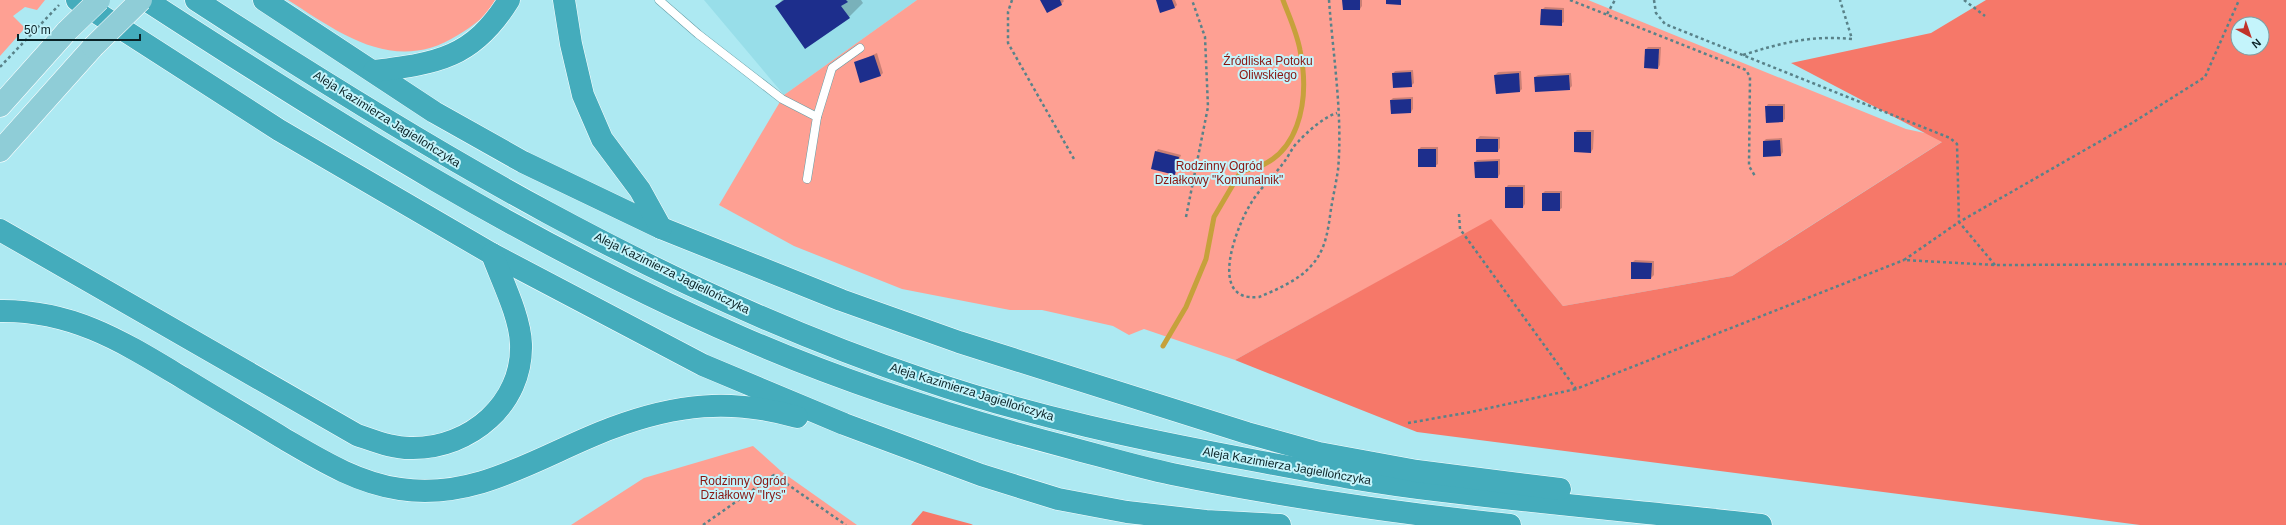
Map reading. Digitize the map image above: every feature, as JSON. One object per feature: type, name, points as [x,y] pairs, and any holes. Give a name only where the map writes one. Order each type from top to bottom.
[{"type":"highway","points":[[77,0],[279,130],[492,254],[703,365],[844,424],[981,475],[1058,499],[1127,512],[1198,520],[1280,525]]},
{"type":"highway","points":[[146,0],[241,61],[445,187],[613,278],[741,337],[808,365],[964,419],[1169,474],[1310,499],[1499,524]]},
{"type":"highway","name":"Aleja Kazimierza Jagiellończyka","points":[[196,0],[457,163],[663,271],[820,343],[929,382],[1110,432],[1178,447],[1321,473],[1441,491],[1760,525]]},
{"type":"highway","points":[[264,0],[374,71],[434,112],[523,162],[661,228],[841,300],[959,342],[1247,433],[1319,453],[1417,471],[1609,494],[1632,511]]},
{"type":"highway","points":[[374,71],[419,66],[453,55],[481,37],[497,20],[509,0]]},
{"type":"highway","points":[[564,0],[571,44],[583,95],[602,140],[640,190],[661,228]]},
{"type":"highway","points":[[0,230],[357,436],[384,445],[412,448],[434,447],[456,441],[474,431],[496,413],[508,396],[516,378],[521,344],[517,322],[492,254]]},
{"type":"highway","points":[[0,311],[37,313],[76,322],[115,337],[311,455],[345,473],[374,484],[401,489],[426,491],[450,490],[481,484],[512,473],[612,428],[660,413],[689,408],[739,405],[774,410],[834,427],[844,424]]},
{"type":"main road","points":[[0,106],[67,31],[99,0]]},
{"type":"main road","points":[[0,151],[93,47],[141,0]]},
{"type":"lane","points":[[659,0],[698,34],[782,99],[817,116]]},
{"type":"lane","points":[[807,180],[817,116],[832,68],[860,48]]},
{"type":"lane","points":[[1657,514],[1694,525]]},
{"type":"path","points":[[0,67],[46,17],[64,0]]},
{"type":"path","points":[[1012,0],[1008,12],[1008,43],[1074,159]]},
{"type":"path","points":[[1186,217],[1208,106],[1205,37],[1192,0]]},
{"type":"path","points":[[1329,0],[1337,113],[1338,171],[1326,242],[1320,254],[1304,273],[1266,294],[1252,298],[1241,294],[1232,287],[1228,271],[1233,244],[1240,222],[1253,200],[1285,162],[1297,142],[1329,116],[1337,113]]},
{"type":"path","points":[[1570,0],[1746,70],[1750,77],[1749,166],[1755,176]]},
{"type":"path","points":[[1607,14],[1615,0]]},
{"type":"path","points":[[1654,0],[1656,13],[1665,24],[1950,138],[1957,144],[1959,222],[1996,265]]},
{"type":"path","points":[[1742,55],[1772,46],[1825,37],[1852,39],[1840,0]]},
{"type":"path","points":[[1964,0],[1985,16]]},
{"type":"path","points":[[1408,423],[1471,412],[1576,389],[1904,260],[1959,222],[2132,123],[2205,77],[2239,0]]},
{"type":"path","points":[[1459,214],[1460,229],[1576,389]]},
{"type":"path","points":[[1904,260],[1996,265],[2286,264]]},
{"type":"path","points":[[703,525],[774,475],[846,525]]},
{"type":"shaded area","points":[[704,0],[917,0],[784,95]]},
{"type":"shaded area","points":[[1986,0],[2286,0],[2286,525],[2140,525],[1417,432],[1235,360],[1491,219],[1563,306],[1732,276],[1942,142],[1791,63],[1931,33]]},
{"type":"shaded area","points":[[923,511],[971,524],[973,525],[911,525]]},
{"type":"green space","points":[[0,0],[45,0],[37,10],[25,7],[13,16],[25,28],[0,56]]},
{"type":"green space","points":[[288,0],[495,0],[484,16],[463,32],[435,46],[412,51],[390,50],[369,45],[348,37]]},
{"type":"green space","name":"Rodzinny Ogród Działkowy \"Komunalnik\"","points":[[917,0],[1588,0],[1906,129],[1948,138],[1732,276],[1563,306],[1491,220],[1235,360],[1144,329],[1129,335],[1113,326],[1042,310],[1010,310],[902,289],[794,246],[719,205],[784,95]]},
{"type":"green space","name":"Rodzinny Ogród Działkowy \"Irys\"","points":[[753,446],[782,472],[857,525],[571,525],[644,478]]},
{"type":"building","points":[[784,0],[846,0],[848,2],[841,6],[850,18],[805,49],[775,6]]},
{"type":"building","points":[[1040,0],[1060,0],[1062,5],[1047,13]]},
{"type":"building","points":[[1156,0],[1172,0],[1175,8],[1160,13]]},
{"type":"building","points":[[1342,0],[1360,0],[1360,10],[1343,10]]},
{"type":"building","points":[[1386,0],[1401,0],[1401,5],[1386,4]]},
{"type":"building","points":[[1541,9],[1562,10],[1562,26],[1540,25]]},
{"type":"building","points":[[1645,49],[1659,49],[1658,69],[1644,68]]},
{"type":"building","points":[[874,55],[881,76],[860,83],[854,62]]},
{"type":"building","points":[[1411,72],[1412,87],[1393,88],[1392,73]]},
{"type":"building","points":[[1519,73],[1520,92],[1496,94],[1494,75]]},
{"type":"building","points":[[1569,75],[1570,90],[1535,92],[1534,77]]},
{"type":"building","points":[[1411,99],[1411,113],[1391,114],[1390,100]]},
{"type":"building","points":[[1765,106],[1783,106],[1783,122],[1766,123]]},
{"type":"building","points":[[1574,132],[1591,132],[1591,153],[1574,152]]},
{"type":"building","points":[[1476,139],[1498,139],[1498,152],[1476,152]]},
{"type":"building","points":[[1780,140],[1781,156],[1763,157],[1763,141]]},
{"type":"building","points":[[1418,149],[1436,149],[1436,167],[1418,167]]},
{"type":"building","points":[[1155,151],[1179,157],[1175,175],[1151,169]]},
{"type":"building","points":[[1498,161],[1498,178],[1475,178],[1474,162]]},
{"type":"building","points":[[1505,187],[1523,187],[1523,208],[1505,208]]},
{"type":"building","points":[[1542,193],[1560,193],[1560,211],[1542,211]]},
{"type":"building","points":[[1631,262],[1652,263],[1651,279],[1631,279]]},
{"type":"waterway","points":[[1163,346],[1186,307],[1206,259],[1214,217],[1241,171],[1261,166],[1277,156],[1289,142],[1297,126],[1302,108],[1303,69],[1297,37],[1283,0]]},
{"type":"park label","name":"Źródliska Potoku Oliwskiego","points":[[1268,68]]}]
